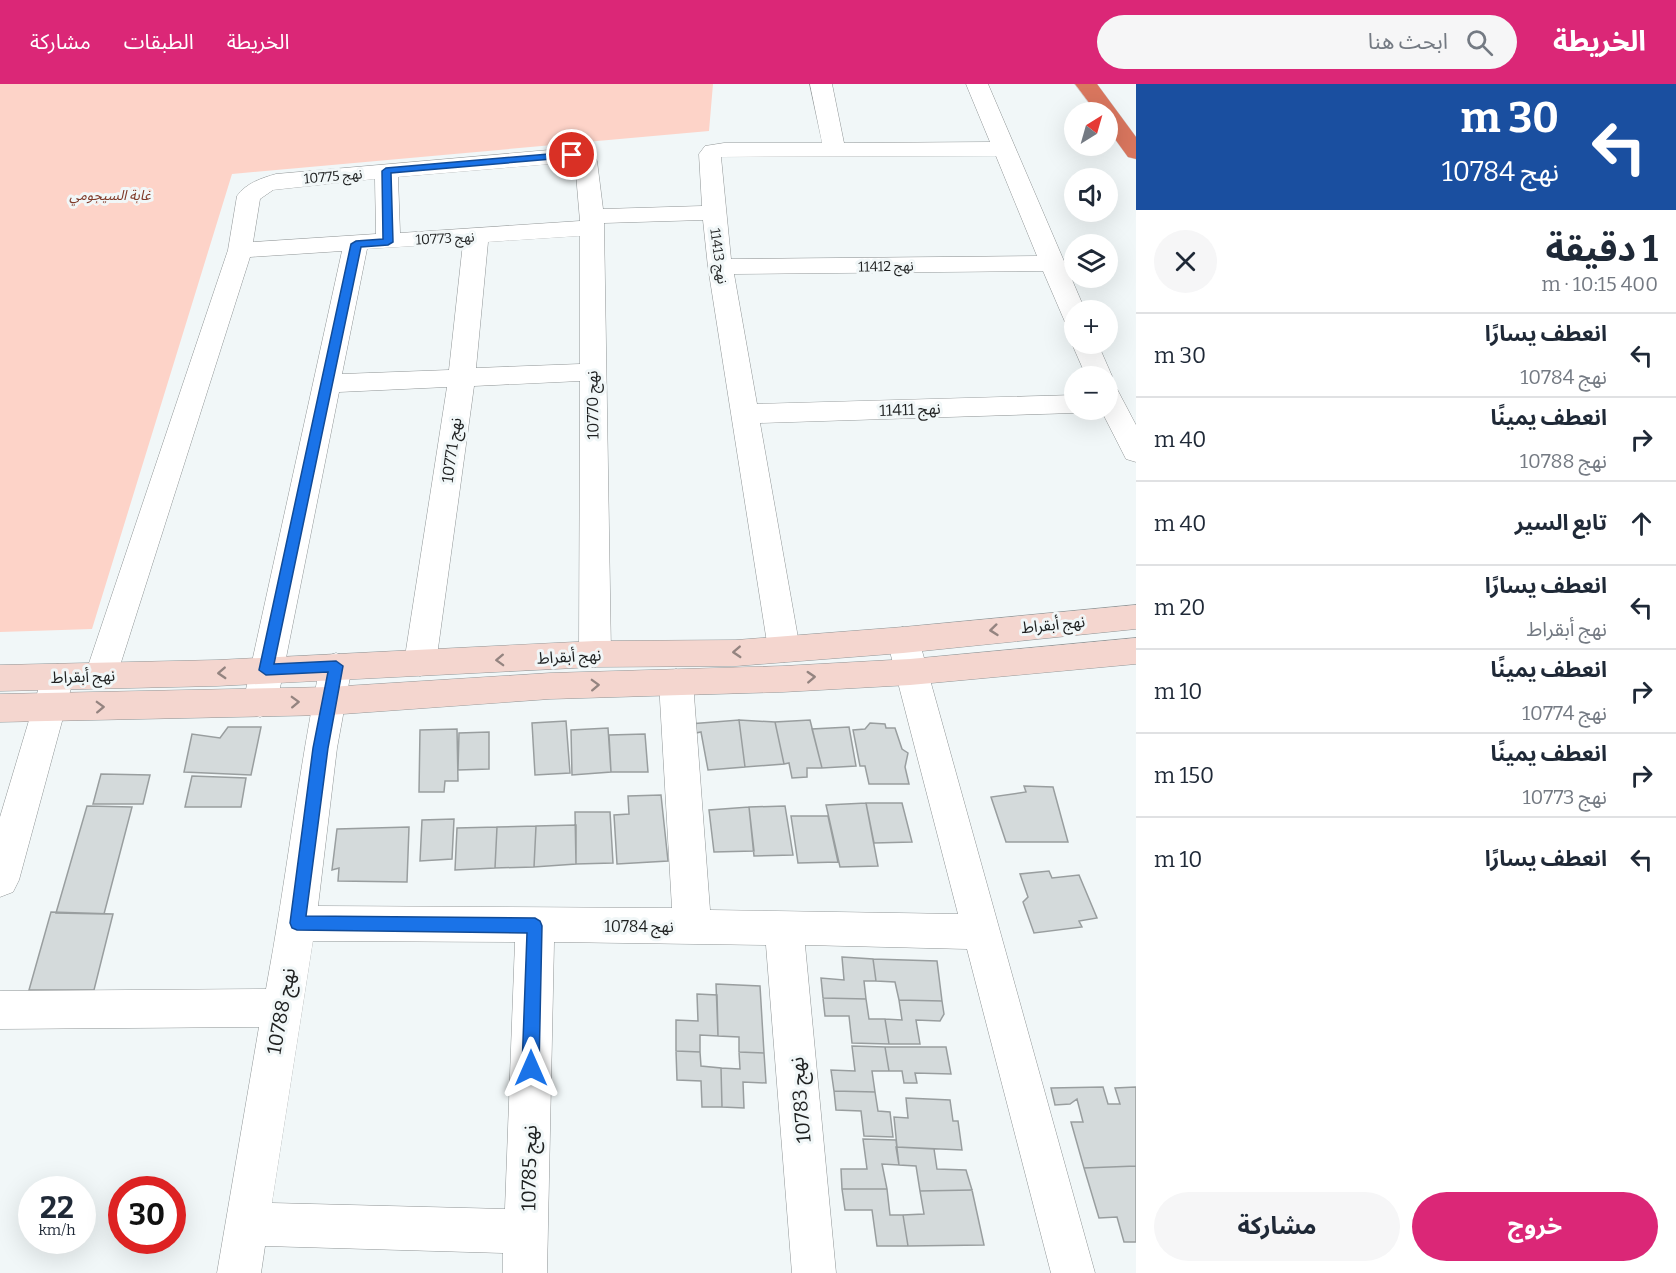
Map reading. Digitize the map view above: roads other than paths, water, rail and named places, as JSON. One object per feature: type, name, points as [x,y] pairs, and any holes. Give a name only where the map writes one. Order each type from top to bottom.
[{"type":"highway","points":[[1086,84],[1099,102]]},
{"type":"highway","points":[[1118,128],[1136,152]]},
{"type":"street","points":[[821,84],[834,149]]},
{"type":"street","points":[[977,84],[1067,300]]},
{"type":"street","name":"نهج 11413","points":[[784,649],[720,267],[710,154],[713,151],[1005,148]]},
{"type":"street","name":"نهج 10775","points":[[101,675],[240,250],[249,196],[265,185],[276,181],[572,155],[583,156]]},
{"type":"street","name":"نهج 10770","points":[[583,156],[586,161],[591,222],[595,654]]},
{"type":"street","points":[[386,171],[388,242]]},
{"type":"street","name":"نهج 10773","points":[[240,250],[476,237],[591,222],[714,213]]},
{"type":"street","name":"نهج 10771","points":[[420,663],[462,377],[476,237]]},
{"type":"street","points":[[260,703],[356,244]]},
{"type":"street","name":"نهج 11412","points":[[720,267],[1052,263]]},
{"type":"street","points":[[327,384],[592,372]]},
{"type":"street","name":"نهج 11411","points":[[746,414],[1064,404]]},
{"type":"street","points":[[1118,419],[1136,452]]},
{"type":"street","name":"نهج أبقراط","points":[[0,708],[53,693],[101,675],[217,673],[420,663],[676,682],[906,656],[1136,617]]},
{"type":"street","name":"نهج أبقراط","points":[[0,678],[53,693],[260,703],[329,700],[549,672],[595,654],[736,653],[784,649],[906,656],[1136,651]]},
{"type":"street","points":[[906,656],[1074,1273]]},
{"type":"street","name":"نهج 10788","points":[[239,1273],[281,1008],[297,923],[321,748],[336,666]]},
{"type":"street","points":[[676,682],[692,926]]},
{"type":"street","points":[[0,880],[53,693]]},
{"type":"street","name":"نهج 10784","points":[[297,923],[692,926],[745,929],[784,927],[980,932]]},
{"type":"street","name":"نهج 10785","points":[[525,1273],[535,926]]},
{"type":"street","name":"نهج 10783","points":[[784,927],[814,1273]]},
{"type":"street","points":[[0,1010],[281,1008]]},
{"type":"street","name":"نهج 10785","points":[[248,1224],[468,1232],[527,1231]]},
{"type":"park label","name":"غابة السيجومي","points":[[110,195]]}]
